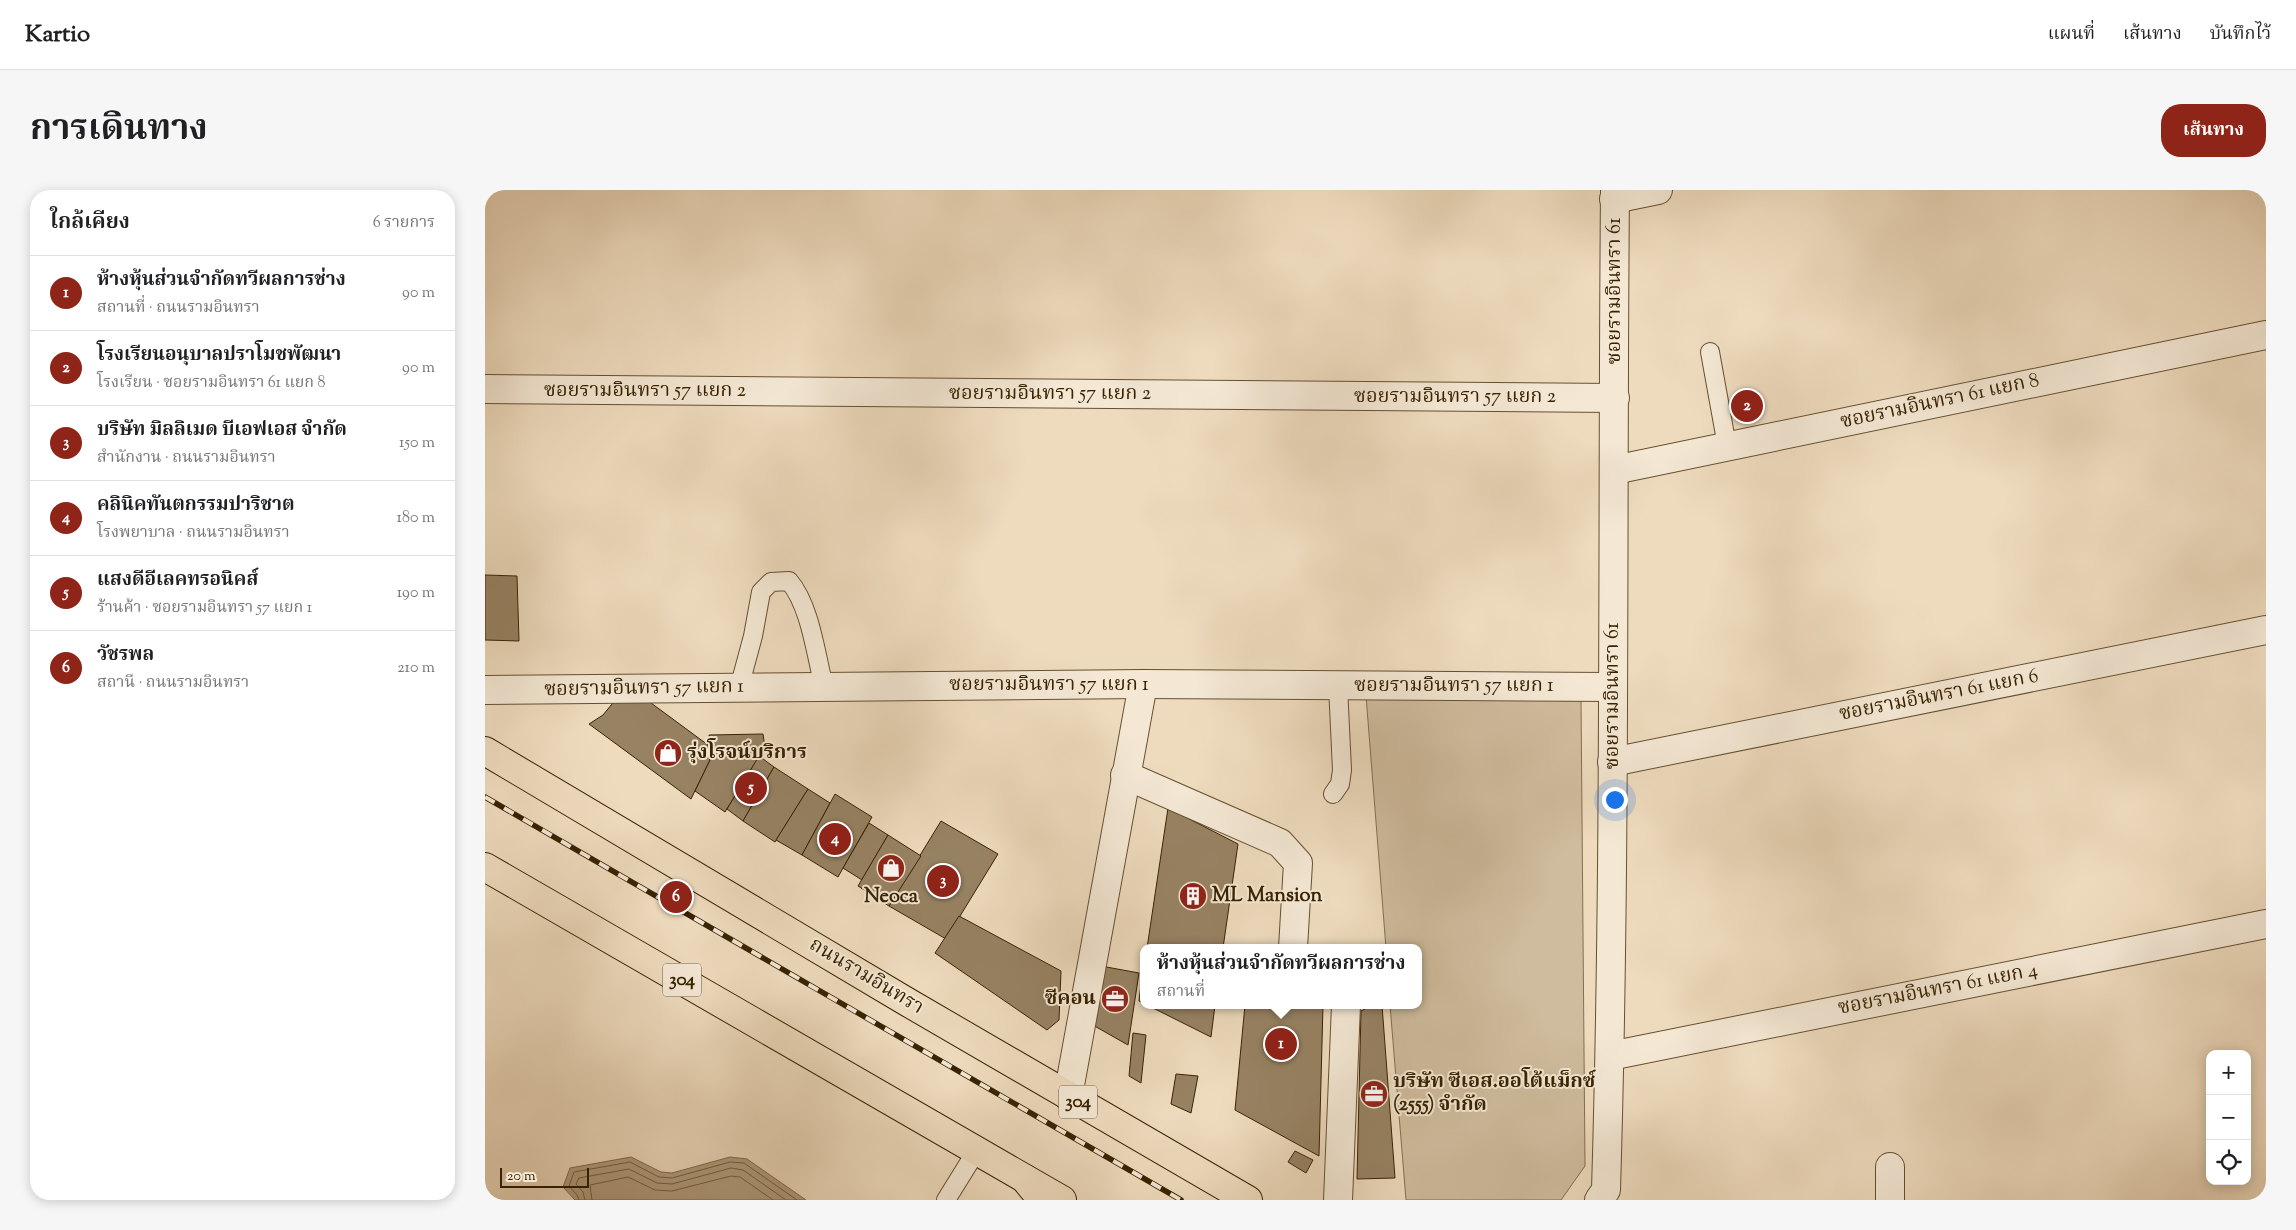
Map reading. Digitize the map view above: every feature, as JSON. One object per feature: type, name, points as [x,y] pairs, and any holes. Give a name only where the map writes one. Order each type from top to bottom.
[{"type":"main road","name":"ถนนรามอินทรา","points":[[485,751],[1068,1096],[1248,1200]]},
{"type":"main road","name":"304","points":[[485,867],[1062,1200]]},
{"type":"main road","points":[[1025,1179],[1042,1200]]},
{"type":"street","points":[[1615,195],[1659,190]]},
{"type":"street","name":"ซอยรามอินทรา 61","points":[[1610,1197],[1615,195]]},
{"type":"street","name":"ซอยรามอินทรา 61 แยก 8","points":[[1614,470],[2266,335]]},
{"type":"street","name":"ซอยรามอินทรา 57 แยก 2","points":[[485,389],[1615,398]]},
{"type":"street","name":"ซอยรามอินทรา 61 แยก 6","points":[[1612,762],[2266,630]]},
{"type":"street","points":[[1068,1096],[1143,684]]},
{"type":"street","name":"ซอยรามอินทรา 57 แยก 1","points":[[485,690],[1143,684],[1613,687]]},
{"type":"street","points":[[1125,775],[1280,843],[1299,863],[1293,944]]},
{"type":"street","name":"ซอยรามอินทรา 61 แยก 4","points":[[1610,1056],[2266,924]]},
{"type":"street","points":[[1338,1200],[1346,1009]]},
{"type":"street","points":[[1889,1167],[1890,1200]]},
{"type":"lane","points":[[1710,352],[1727,446]]},
{"type":"lane","points":[[739,688],[753,636],[761,592],[771,582],[789,581],[798,591],[805,611],[824,687]]},
{"type":"lane","points":[[1333,794],[1340,784],[1342,770],[1337,686]]},
{"type":"lane","points":[[946,1200],[977,1150]]},
{"type":"shaded area","points":[[1366,696],[1581,698],[1585,1166],[1561,1200],[1406,1200],[1390,1009],[1422,1009],[1422,944],[1386,944]]},
{"type":"water","points":[[631,1157],[661,1172],[672,1173],[730,1157],[747,1159],[806,1200],[575,1200],[563,1187],[570,1168]]},
{"type":"building","points":[[485,575],[517,576],[519,641],[485,640]]},
{"type":"building","name":"รุ่งโรจน์บริการ","points":[[621,693],[647,700],[708,745],[710,760],[691,799],[589,724],[603,715]]},
{"type":"building","points":[[763,734],[765,748],[725,812],[695,791],[710,760],[709,735]]},
{"type":"building","points":[[759,756],[774,767],[743,821],[727,809]]},
{"type":"building","points":[[774,767],[808,789],[775,842],[743,821]]},
{"type":"building","points":[[808,789],[830,803],[802,855],[776,840]]},
{"type":"building","points":[[835,794],[872,817],[838,877],[802,855]]},
{"type":"building","name":"ML Mansion","points":[[1168,808],[1238,844],[1224,944],[1148,944]]},
{"type":"building","points":[[941,821],[998,854],[946,939],[889,906]]},
{"type":"building","points":[[869,823],[888,835],[862,880],[843,868]]},
{"type":"building","name":"Neoca","points":[[888,835],[921,856],[889,906],[858,886]]},
{"type":"building","points":[[959,916],[1061,971],[1059,1020],[1047,1030],[935,953]]},
{"type":"building","name":"ซีคอน","points":[[1101,966],[1139,973],[1128,1045],[1091,1024]]},
{"type":"building","points":[[1155,1009],[1214,1009],[1211,1037]]},
{"type":"building","points":[[1245,1009],[1323,1009],[1319,1156],[1235,1110]]},
{"type":"building","name":"บริษัท ซีเอส.ออโต้แม็กซ์ (2555) จำกัด","points":[[1365,1009],[1382,1009],[1395,1178],[1357,1179],[1361,1011]]},
{"type":"building","points":[[1133,1033],[1146,1035],[1141,1083],[1129,1076]]},
{"type":"building","points":[[1176,1074],[1198,1076],[1191,1113],[1171,1104]]},
{"type":"building","points":[[1295,1151],[1313,1160],[1306,1173],[1288,1162]]},
{"type":"railway","points":[[485,797],[1181,1200]]},
{"type":"place","name":"โรงเรียนอนุบาลปราโมชพัฒนา","points":[[1747,406]]},
{"type":"place","name":"รุ่งโรจน์บริการ","points":[[668,753]]},
{"type":"place","name":"แสงดีอีเลคทรอนิคส์","points":[[751,788]]},
{"type":"place","name":"คลินิคทันตกรรมปาริชาต","points":[[835,839]]},
{"type":"place","name":"Neoca","points":[[891,868]]},
{"type":"place","name":"บริษัท มิลลิเมด บีเอฟเอส จำกัด","points":[[943,881]]},
{"type":"place","name":"ML Mansion","points":[[1193,896]]},
{"type":"place","name":"วัชรพล","points":[[676,897]]},
{"type":"place","name":"ซีคอน","points":[[1115,999]]},
{"type":"place","name":"ห้างหุ้นส่วนจำกัดทวีผลการช่าง","points":[[1281,1044]]},
{"type":"place","name":"บริษัท ซีเอส.ออโต้แม็กซ์ (2555) จำกัด","points":[[1374,1094]]}]
